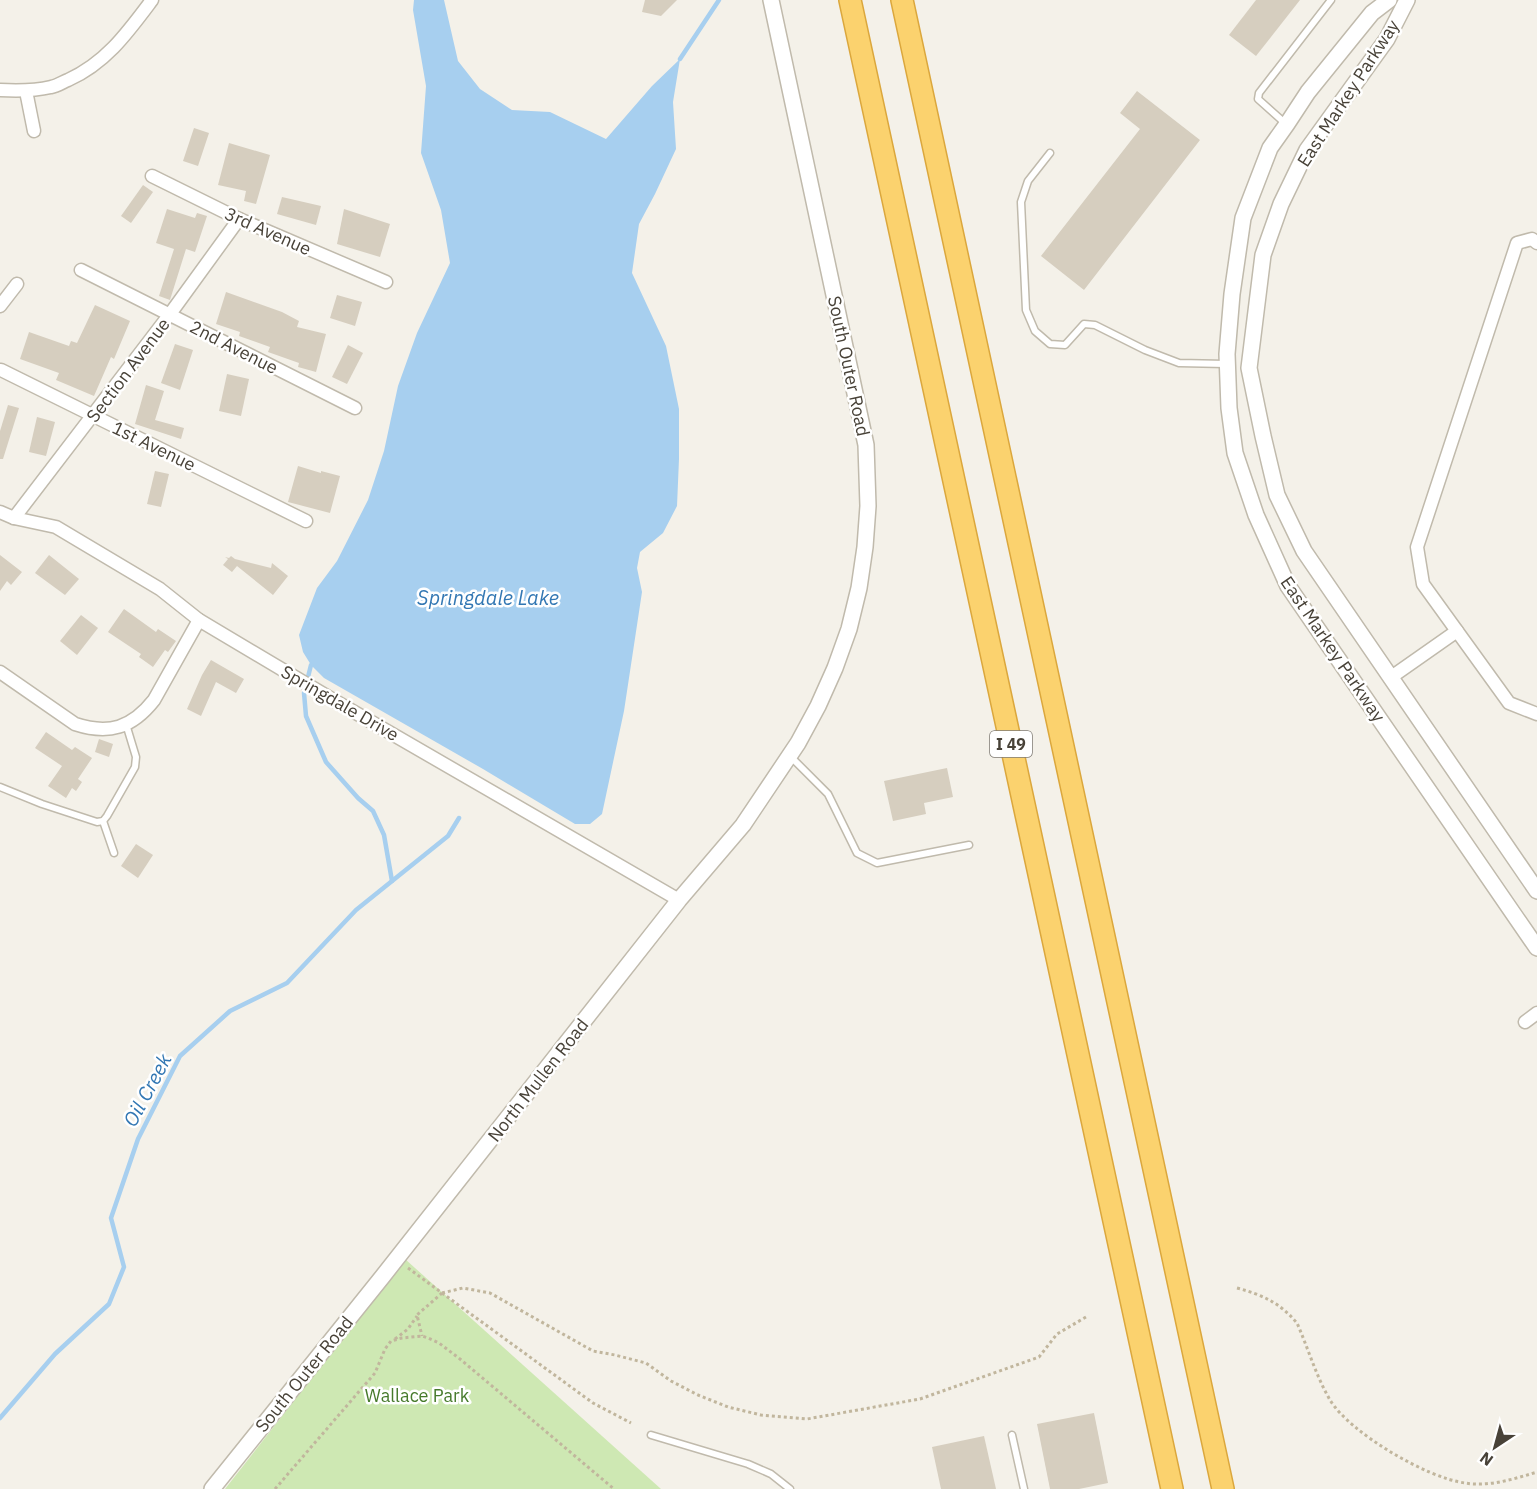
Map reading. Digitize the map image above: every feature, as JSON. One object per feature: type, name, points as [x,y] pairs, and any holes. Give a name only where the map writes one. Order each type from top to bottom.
[{"type":"highway","name":"I 49","points":[[850,0],[1172,1489]]},
{"type":"highway","points":[[902,0],[1223,1489]]},
{"type":"street","points":[[0,90],[26,91],[53,87],[84,73],[102,60],[133,26],[152,0]]},
{"type":"street","name":"South Outer Road","points":[[771,0],[863,433],[867,464],[868,506],[865,547],[859,588],[849,629],[818,706],[789,756]]},
{"type":"street","name":"East Markey Parkway","points":[[1389,0],[1372,13],[1308,92],[1270,148],[1243,218],[1232,294],[1227,364],[1229,408],[1235,453],[1256,515],[1288,586],[1537,948]]},
{"type":"street","name":"East Markey Parkway","points":[[1407,0],[1387,39],[1306,150],[1281,204],[1263,255],[1249,368],[1277,495],[1304,551],[1537,891]]},
{"type":"street","points":[[26,91],[34,131]]},
{"type":"street","name":"3rd Avenue","points":[[152,176],[239,219],[386,282]]},
{"type":"street","name":"Section Avenue","points":[[14,518],[170,314],[239,219]]},
{"type":"street","points":[[1537,243],[1532,239],[1517,243],[1417,547],[1423,584],[1509,703],[1537,714]]},
{"type":"street","name":"2nd Avenue","points":[[81,270],[355,408]]},
{"type":"street","points":[[0,306],[18,284]]},
{"type":"street","name":"1st Avenue","points":[[1,370],[306,521]]},
{"type":"street","name":"Springdale Drive","points":[[0,512],[14,518],[56,527],[160,589],[199,620],[679,900]]},
{"type":"street","points":[[0,672],[75,724],[104,730],[119,727],[145,712],[154,700],[199,620]]},
{"type":"street","points":[[1390,678],[1457,631]]},
{"type":"street","name":"North Mullen Road","points":[[396,1259],[679,900],[743,825],[789,756]]},
{"type":"street","points":[[1525,1022],[1537,1012]]},
{"type":"street","name":"South Outer Road","points":[[212,1489],[396,1259]]},
{"type":"lane","points":[[1287,124],[1258,99],[1259,93],[1331,0]]},
{"type":"lane","points":[[1050,153],[1028,181],[1021,202],[1026,310],[1035,331],[1050,344],[1065,345],[1084,324],[1095,325],[1145,350],[1179,363],[1227,364]]},
{"type":"lane","points":[[0,787],[85,819],[103,821],[135,766],[136,757],[126,724]]},
{"type":"lane","points":[[789,756],[828,794],[857,853],[877,863],[969,845]]},
{"type":"lane","points":[[103,821],[114,853]]},
{"type":"lane","points":[[651,1435],[748,1464],[771,1474],[790,1489]]},
{"type":"lane","points":[[1012,1435],[1024,1489]]},
{"type":"path","points":[[396,1259],[592,1403],[632,1424]]},
{"type":"path","points":[[275,1489],[375,1373],[391,1341],[408,1329],[417,1315],[442,1293],[463,1288],[490,1293],[592,1351],[646,1363],[698,1395],[728,1407],[761,1415],[807,1419],[920,1399],[1039,1357],[1057,1334],[1086,1317]]},
{"type":"path","points":[[1238,1288],[1260,1294],[1289,1313],[1297,1323],[1331,1401],[1356,1428],[1400,1457],[1438,1476],[1465,1484],[1488,1484],[1537,1472]]},
{"type":"path","points":[[417,1315],[422,1336]]},
{"type":"path","points":[[391,1341],[422,1336],[439,1343],[614,1489]]},
{"type":"green space","name":"Wallace Park","points":[[405,1259],[661,1489],[225,1489]]},
{"type":"water","name":"Springdale Lake","points":[[414,0],[444,0],[458,61],[480,89],[512,110],[550,112],[606,139],[652,86],[680,59],[673,102],[676,149],[639,224],[632,273],[666,346],[679,409],[677,506],[663,533],[640,552],[637,568],[642,592],[624,711],[602,814],[590,824],[575,824],[324,678],[311,665],[303,652],[299,635],[317,588],[337,561],[368,500],[384,451],[398,386],[417,333],[450,263],[441,210],[421,153],[426,86],[413,10]]},
{"type":"building","points":[[645,0],[677,0],[661,16],[642,12]]},
{"type":"building","points":[[1256,0],[1300,0],[1256,56],[1229,35]]},
{"type":"building","points":[[1137,91],[1200,140],[1084,290],[1041,256],[1140,129],[1120,113]]},
{"type":"building","points":[[194,128],[209,133],[198,166],[183,161]]},
{"type":"building","points":[[229,143],[270,155],[256,204],[244,201],[246,191],[218,185]]},
{"type":"building","points":[[143,185],[153,192],[131,223],[121,216]]},
{"type":"building","points":[[282,197],[321,206],[316,225],[277,214]]},
{"type":"building","points":[[167,209],[195,218],[197,213],[207,216],[195,252],[186,249],[170,300],[159,296],[174,249],[156,243]]},
{"type":"building","points":[[344,209],[390,224],[380,257],[337,244]]},
{"type":"building","points":[[226,292],[282,312],[299,321],[297,327],[326,334],[316,372],[298,367],[299,363],[268,352],[270,347],[239,336],[240,332],[216,324]]},
{"type":"building","points":[[337,295],[362,302],[355,326],[330,318]]},
{"type":"building","points":[[95,305],[130,321],[114,359],[111,357],[94,396],[56,380],[59,373],[20,359],[29,332],[69,346],[71,341],[77,343]]},
{"type":"building","points":[[175,344],[193,350],[180,390],[161,383]]},
{"type":"building","points":[[348,345],[363,353],[347,384],[332,377]]},
{"type":"building","points":[[227,374],[249,379],[241,416],[219,411]]},
{"type":"building","points":[[146,385],[164,391],[155,420],[184,428],[181,439],[135,424]]},
{"type":"building","points":[[8,405],[19,408],[3,459],[0,459],[0,431]]},
{"type":"building","points":[[37,417],[55,422],[46,456],[29,452]]},
{"type":"building","points":[[298,466],[340,476],[330,513],[288,502]]},
{"type":"building","points":[[155,471],[169,474],[161,507],[147,504]]},
{"type":"building","points":[[0,555],[22,572],[11,585],[7,581],[0,591]]},
{"type":"building","points":[[49,555],[79,579],[65,595],[35,573]]},
{"type":"building","points":[[231,556],[271,568],[272,563],[288,576],[273,595],[237,566],[232,572],[223,565],[228,559],[225,557]]},
{"type":"building","points":[[124,609],[156,632],[158,629],[176,641],[168,652],[165,650],[153,667],[139,657],[141,654],[108,632]]},
{"type":"building","points":[[81,615],[98,628],[77,655],[60,641]]},
{"type":"building","points":[[211,660],[244,679],[236,693],[216,682],[201,716],[187,709]]},
{"type":"building","points":[[46,732],[72,750],[75,747],[92,758],[78,779],[82,782],[76,791],[72,788],[66,798],[48,786],[62,766],[35,748]]},
{"type":"building","points":[[99,739],[113,744],[109,757],[95,752]]},
{"type":"building","points":[[947,768],[953,797],[924,803],[926,814],[893,821],[884,781]]},
{"type":"building","points":[[136,844],[153,855],[138,878],[121,866]]},
{"type":"building","points":[[1094,1413],[1108,1483],[1079,1489],[1050,1489],[1037,1424]]},
{"type":"building","points":[[984,1436],[996,1489],[941,1489],[932,1447]]},
{"type":"waterway","points":[[680,59],[719,0]]},
{"type":"waterway","points":[[311,665],[304,693],[306,716],[326,762],[358,798],[373,811],[384,835],[392,881]]},
{"type":"waterway","name":"Oil Creek","points":[[0,1418],[55,1354],[109,1304],[124,1267],[111,1218],[138,1139],[180,1056],[230,1011],[287,983],[356,910],[448,836],[459,818]]}]
